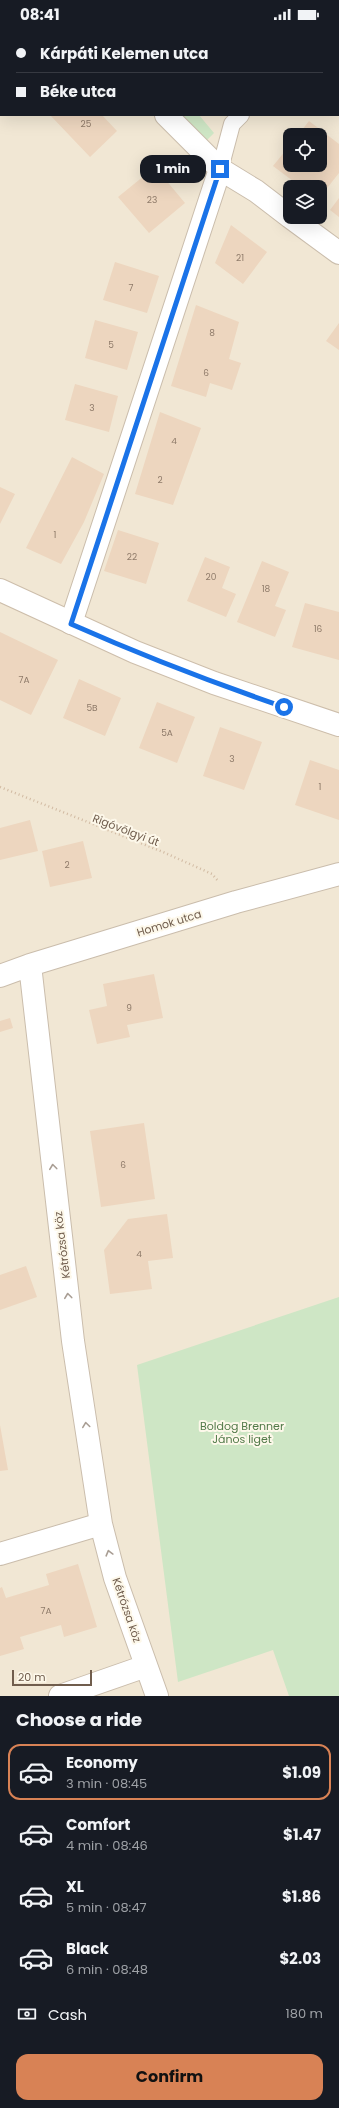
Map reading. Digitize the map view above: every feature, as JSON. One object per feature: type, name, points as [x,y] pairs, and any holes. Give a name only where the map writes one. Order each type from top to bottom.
[{"type":"street","points":[[167,116],[220,169],[256,191],[283,212]]},
{"type":"street","points":[[71,624],[220,169]]},
{"type":"street","points":[[300,224],[339,253]]},
{"type":"street","points":[[0,590],[71,624],[214,684],[339,725]]},
{"type":"street","name":"Homok utca","points":[[0,976],[30,965],[236,902],[339,874]]},
{"type":"street","name":"Kétrózsa köz","points":[[30,965],[73,1341],[100,1524],[115,1578],[157,1696]]},
{"type":"street","points":[[0,1554],[100,1524]]},
{"type":"street","points":[[60,1696],[146,1666]]},
{"type":"lane","points":[[220,169],[232,124],[241,116]]},
{"type":"path","name":"Rigóvölgyi út","points":[[0,787],[212,874],[236,902]]},
{"type":"shaded area","points":[[0,116],[339,116],[339,1696],[0,1696]]},
{"type":"green space","points":[[178,116],[200,116],[214,133],[203,144]]},
{"type":"green space","name":"Boldog Brenner János liget","points":[[339,1297],[339,1696],[289,1696],[273,1650],[178,1682],[137,1365]]},
{"type":"building","points":[[51,116],[103,116],[117,131],[90,157]]},
{"type":"building","points":[[309,121],[318,128],[304,128]]},
{"type":"building","points":[[327,135],[339,144],[339,173],[327,188],[327,180],[292,180],[273,166],[283,154],[283,172],[327,172]]},
{"type":"building","points":[[155,167],[185,203],[149,233],[118,197]]},
{"type":"building","points":[[339,198],[339,217],[330,210]]},
{"type":"building","points":[[231,225],[267,252],[243,284],[215,263]]},
{"type":"building","points":[[115,262],[159,276],[147,313],[103,300]]},
{"type":"building","points":[[196,305],[239,322],[229,359],[241,363],[232,390],[210,383],[206,397],[171,386]]},
{"type":"building","points":[[95,320],[138,332],[127,370],[85,358]]},
{"type":"building","points":[[339,323],[339,350],[326,341]]},
{"type":"building","points":[[75,384],[118,396],[109,432],[65,420]]},
{"type":"building","points":[[160,412],[201,428],[173,505],[135,494]]},
{"type":"building","points":[[72,457],[104,474],[84,522],[61,564],[26,548]]},
{"type":"building","points":[[0,487],[15,494],[0,524]]},
{"type":"building","points":[[118,530],[159,543],[146,584],[104,571]]},
{"type":"building","points":[[205,557],[230,567],[222,588],[236,594],[226,617],[187,601]]},
{"type":"building","points":[[262,561],[289,572],[275,606],[286,610],[275,637],[237,622]]},
{"type":"building","points":[[305,603],[339,612],[339,660],[292,647]]},
{"type":"building","points":[[0,632],[58,660],[31,715],[0,700]]},
{"type":"building","points":[[79,679],[121,698],[105,736],[63,718]]},
{"type":"building","points":[[157,702],[195,717],[177,763],[139,748]]},
{"type":"building","points":[[220,727],[262,742],[244,790],[203,776]]},
{"type":"building","points":[[310,760],[339,770],[339,820],[295,805]]},
{"type":"building","points":[[30,820],[38,851],[0,860],[0,828]]},
{"type":"building","points":[[83,841],[92,878],[50,887],[42,851]]},
{"type":"building","points":[[154,974],[163,1018],[127,1025],[130,1037],[97,1044],[89,1010],[107,1006],[103,984]]},
{"type":"building","points":[[10,1018],[13,1028],[0,1032],[0,1021]]},
{"type":"building","points":[[144,1123],[155,1199],[101,1207],[90,1131]]},
{"type":"building","points":[[167,1214],[173,1258],[148,1261],[152,1289],[110,1294],[104,1250],[128,1219]]},
{"type":"building","points":[[26,1266],[37,1297],[0,1310],[0,1275]]},
{"type":"building","points":[[0,1425],[8,1470],[0,1471]]},
{"type":"building","points":[[78,1564],[97,1627],[64,1637],[61,1625],[20,1637],[24,1649],[0,1656],[0,1588],[2,1587],[6,1598],[49,1585],[46,1574]]},
{"type":"route","points":[[220,169],[71,624],[214,684],[284,707]]}]
